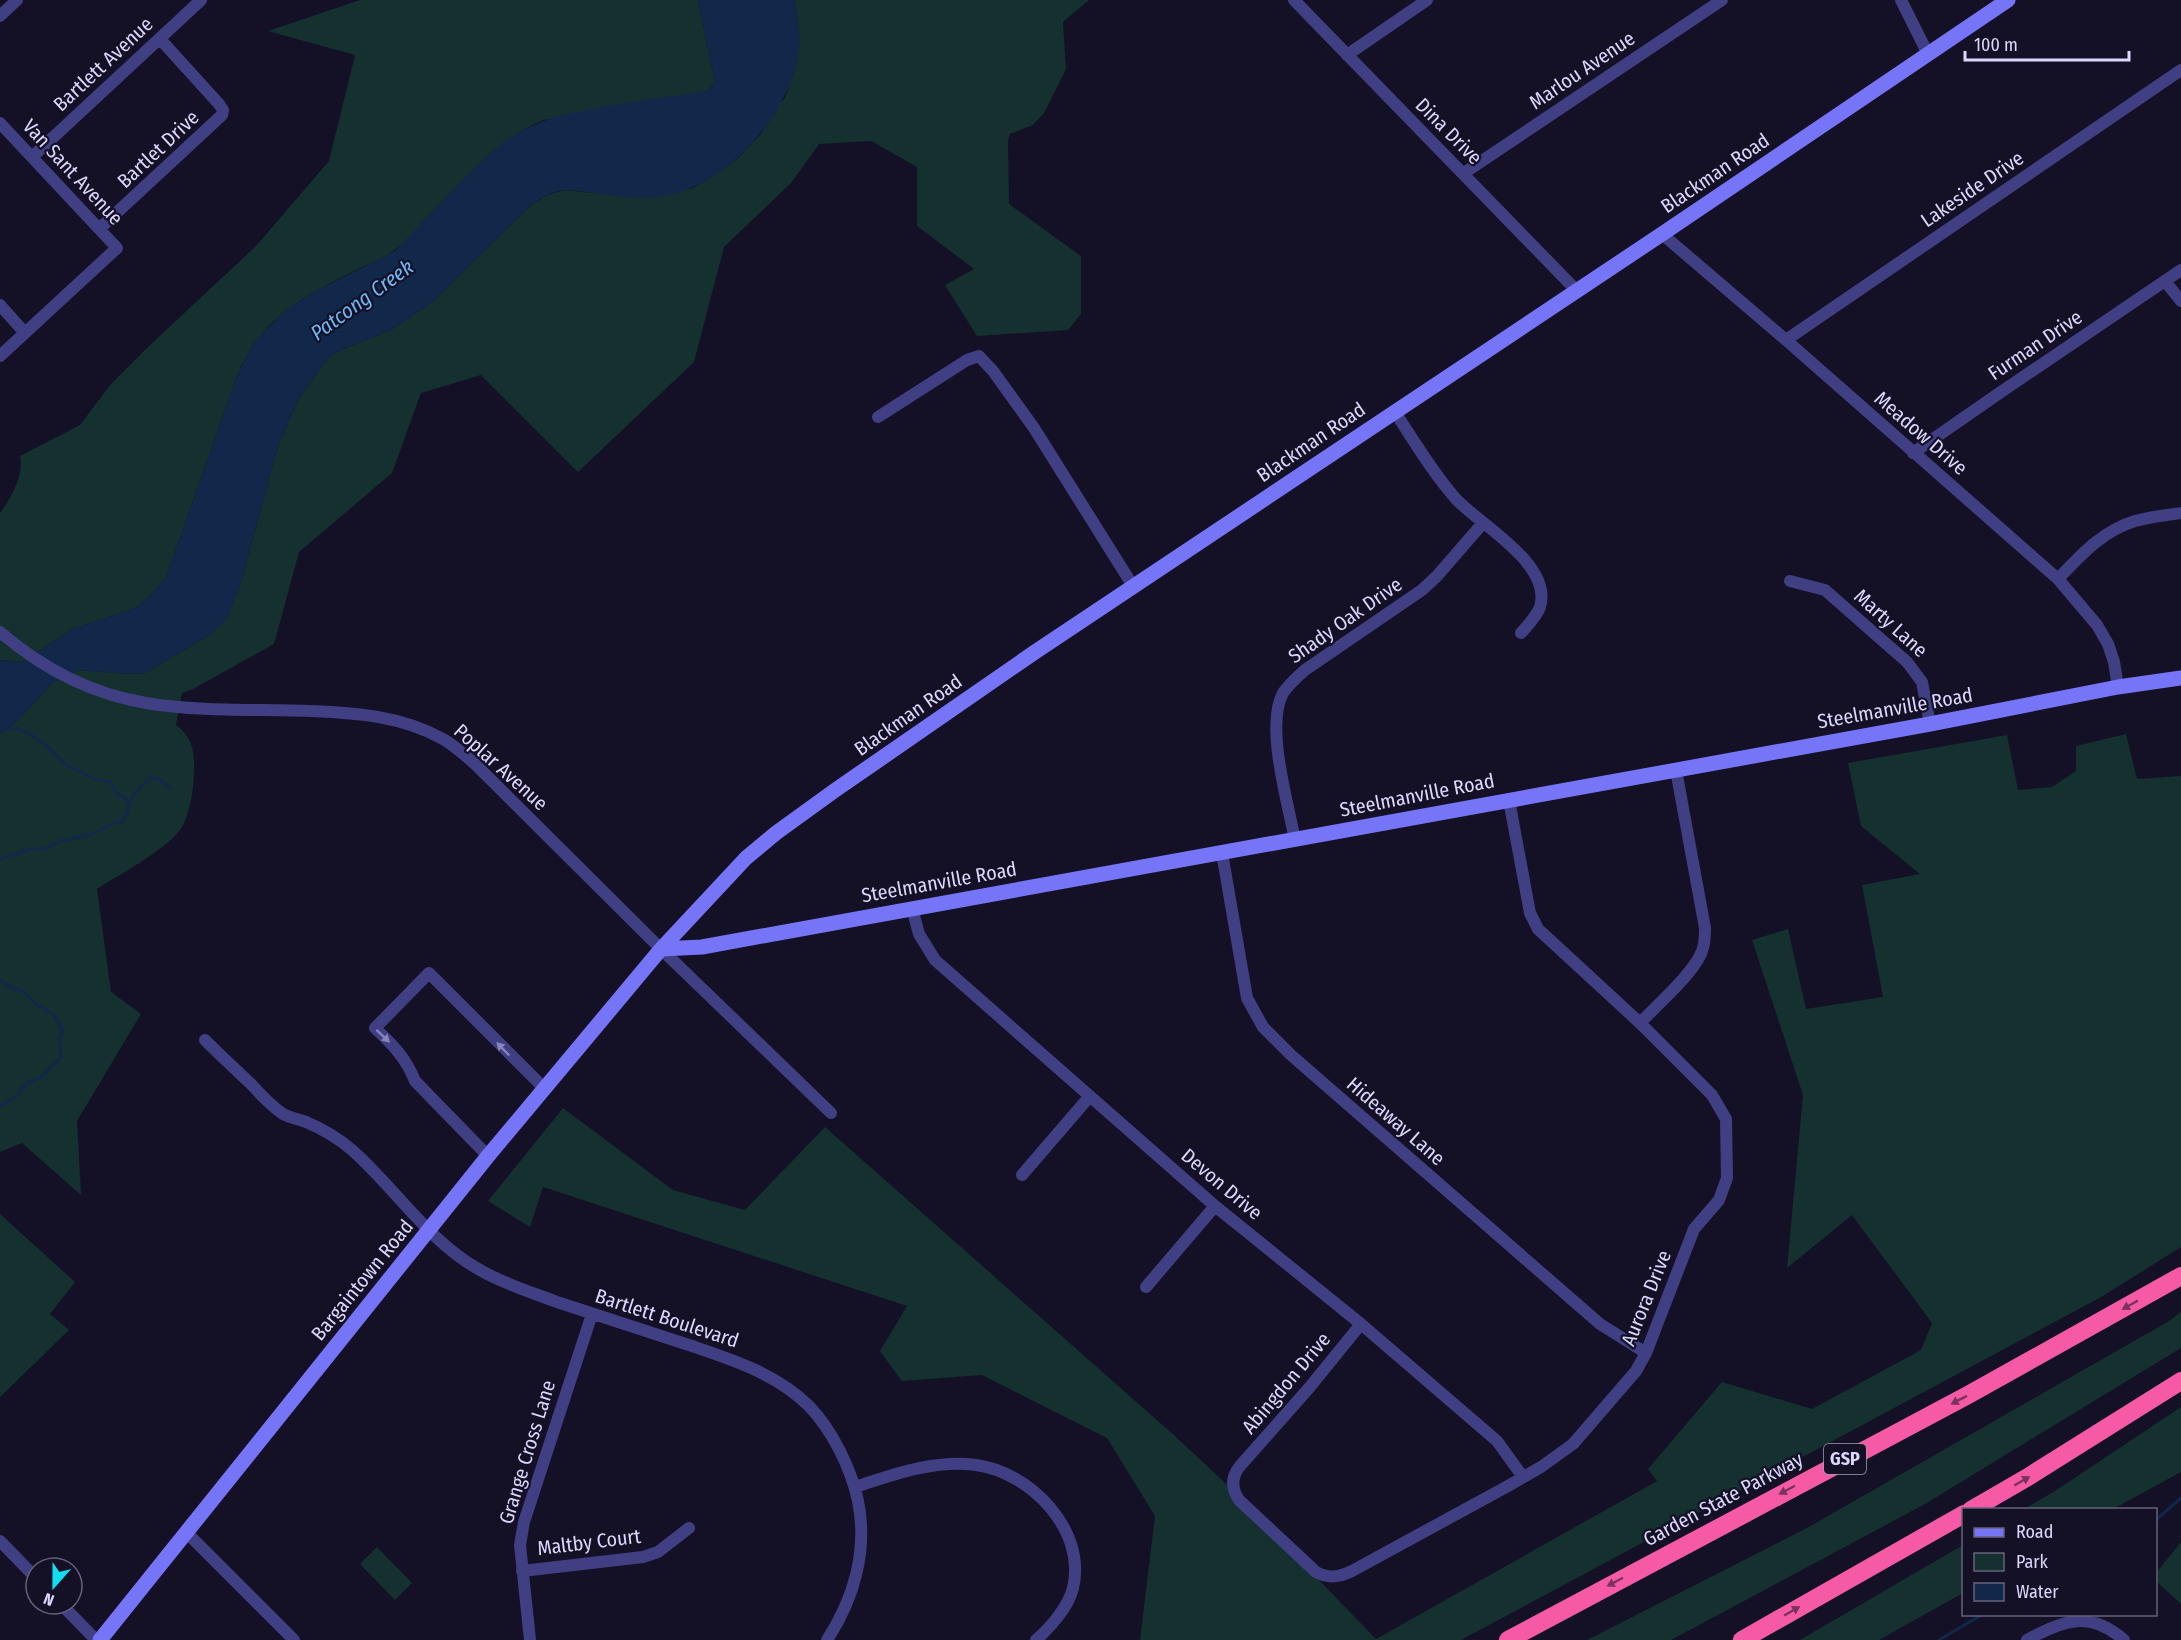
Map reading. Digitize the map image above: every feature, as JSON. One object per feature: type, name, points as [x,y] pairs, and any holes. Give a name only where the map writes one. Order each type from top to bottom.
[{"type":"highway","name":"Garden State Parkway","points":[[1508,1640],[1968,1395],[2181,1276]]},
{"type":"highway","points":[[1973,1508],[2028,1477],[2181,1381]]},
{"type":"highway","points":[[1742,1640],[1962,1515]]},
{"type":"main road","name":"Blackman Road","points":[[661,949],[728,875],[776,833],[1133,586],[1662,234],[2008,0]]},
{"type":"main road","name":"Steelmanville Road","points":[[661,949],[702,947],[1930,724],[2118,687],[2181,678]]},
{"type":"main road","name":"Bargaintown Road","points":[[98,1640],[187,1533],[488,1156],[661,949]]},
{"type":"street","points":[[0,16],[17,0]]},
{"type":"street","name":"Bartlett Avenue","points":[[32,157],[201,0]]},
{"type":"street","name":"Dina Drive","points":[[1294,0],[1576,290]]},
{"type":"street","points":[[1347,55],[1427,0]]},
{"type":"street","points":[[1900,0],[1928,54]]},
{"type":"street","name":"Marlou Avenue","points":[[1464,173],[1719,1]]},
{"type":"street","name":"Bartlet Drive","points":[[99,229],[222,115],[223,110],[219,104],[160,39]]},
{"type":"street","name":"Lakeside Drive","points":[[1786,340],[2181,70]]},
{"type":"street","name":"Van Sant Avenue","points":[[0,123],[117,248],[26,333]]},
{"type":"street","name":"Meadow Drive","points":[[1662,234],[2058,579],[2097,626],[2108,644],[2118,687]]},
{"type":"street","name":"Furman Drive","points":[[1913,453],[2181,270]]},
{"type":"street","points":[[2165,281],[2181,301]]},
{"type":"street","points":[[0,305],[26,333],[0,356]]},
{"type":"street","points":[[878,417],[967,360],[979,356],[993,371],[1034,428],[1133,586]]},
{"type":"street","points":[[1395,412],[1448,490],[1483,524],[1520,554],[1538,580],[1541,593],[1540,608],[1521,633]]},
{"type":"street","points":[[2058,579],[2084,552],[2116,528],[2135,521],[2181,513]]},
{"type":"street","name":"Shady Oak Drive","points":[[1295,840],[1276,739],[1278,708],[1283,694],[1292,681],[1305,669],[1422,590],[1483,524]]},
{"type":"street","name":"Marty Lane","points":[[1791,581],[1825,590],[1907,662],[1922,682],[1930,724]]},
{"type":"street","name":"Poplar Avenue","points":[[0,632],[44,665],[99,691],[139,702],[174,706],[380,716],[405,722],[450,743],[476,765],[661,949],[831,1113]]},
{"type":"street","points":[[1640,1023],[1694,965],[1704,942],[1705,928],[1677,770]]},
{"type":"street","name":"Aurora Drive","points":[[1240,1466],[1233,1479],[1238,1498],[1316,1572],[1330,1577],[1352,1571],[1523,1477],[1573,1444],[1636,1371],[1646,1353],[1694,1229],[1719,1200],[1727,1178],[1726,1119],[1712,1095],[1640,1023],[1538,929],[1528,905],[1509,800]]},
{"type":"street","name":"Hideaway Lane","points":[[1222,853],[1247,998],[1263,1027],[1291,1055],[1582,1309],[1600,1324],[1646,1353]]},
{"type":"street","name":"Devon Drive","points":[[912,908],[919,934],[935,960],[1215,1206],[1361,1324],[1497,1441],[1523,1477]]},
{"type":"street","points":[[488,1156],[415,1081],[400,1051],[375,1028],[429,973],[545,1089]]},
{"type":"street","name":"Bartlett Boulevard","points":[[205,1040],[270,1104],[285,1115],[325,1131],[351,1149],[379,1176],[428,1231],[457,1256],[510,1285],[738,1361],[763,1373],[809,1406],[828,1431],[855,1487],[861,1524],[861,1545],[852,1593],[841,1620],[827,1640]]},
{"type":"street","points":[[1022,1175],[1090,1096]]},
{"type":"street","points":[[1146,1287],[1215,1206]]},
{"type":"street","name":"Grange Cross Lane","points":[[530,1640],[520,1545],[524,1522],[592,1314]]},
{"type":"street","name":"Abingdon Drive","points":[[1240,1466],[1309,1388],[1361,1324]]},
{"type":"street","points":[[855,1487],[937,1466],[977,1465],[1004,1473],[1020,1481],[1041,1498],[1060,1521],[1070,1542],[1074,1563],[1073,1588],[1067,1602],[1036,1640]]},
{"type":"street","name":"Maltby Court","points":[[522,1570],[643,1557],[658,1552],[689,1528]]},
{"type":"street","points":[[187,1533],[294,1640]]},
{"type":"street","points":[[0,1541],[24,1566]]},
{"type":"street","points":[[73,1616],[98,1640]]},
{"type":"street","points":[[2027,1640],[2051,1626],[2079,1620],[2108,1627],[2124,1640]]},
{"type":"green space","points":[[360,0],[698,0],[715,82],[708,91],[700,93],[543,120],[526,129],[484,159],[396,249],[319,290],[287,310],[260,336],[238,373],[166,578],[146,600],[133,609],[73,629],[22,662],[0,660],[0,513],[18,479],[20,456],[80,425],[111,384],[256,246],[329,161],[355,55],[268,31]]},
{"type":"green space","points":[[794,0],[1089,0],[1063,22],[1066,69],[1044,113],[1033,125],[1010,134],[1008,141],[1009,204],[1081,256],[1081,314],[1068,330],[977,336],[945,285],[974,269],[917,226],[917,167],[871,141],[819,144],[791,183],[724,247],[694,362],[578,472],[481,375],[421,393],[392,473],[299,552],[274,644],[182,693],[176,725],[191,744],[194,756],[194,776],[189,810],[179,832],[158,850],[97,889],[111,992],[141,1014],[77,1121],[81,1195],[22,1143],[0,1152],[0,733],[19,719],[51,684],[71,672],[82,670],[126,674],[145,673],[211,634],[240,586],[278,446],[298,400],[329,357],[391,330],[431,303],[531,205],[547,195],[565,190],[631,197],[693,188],[737,159],[761,134],[785,98],[799,49],[798,21]]},
{"type":"green space","points":[[2126,734],[2137,779],[2181,776],[2181,1247],[2103,1296],[1461,1640],[1140,1640],[1155,1516],[1107,1438],[982,1375],[902,1381],[880,1351],[907,1306],[543,1187],[530,1227],[488,1201],[563,1108],[673,1190],[745,1210],[825,1127],[1175,1436],[1221,1479],[1376,1639],[1657,1481],[1648,1469],[1722,1382],[1812,1409],[1921,1350],[1932,1323],[1852,1215],[1787,1268],[1803,1095],[1752,940],[1788,929],[1806,1009],[1883,997],[1862,885],[1920,874],[1861,826],[1848,763],[2007,735],[2018,790],[2052,787],[2076,771],[2076,746]]},
{"type":"green space","points":[[0,1214],[75,1282],[50,1314],[69,1330],[0,1397]]},
{"type":"green space","points":[[2181,1312],[2181,1348],[1925,1504],[1671,1640],[1587,1640],[1805,1529]]},
{"type":"green space","points":[[2181,1407],[2181,1472],[2115,1508],[2026,1508]]},
{"type":"green space","points":[[2181,1542],[2181,1604],[2157,1582],[2157,1572]]},
{"type":"green space","points":[[1962,1546],[1962,1594],[1879,1640],[1800,1640]]},
{"type":"green space","points":[[377,1547],[412,1583],[395,1600],[360,1564]]},
{"type":"water","name":"Patcong Creek","points":[[698,0],[794,0],[799,50],[793,75],[783,100],[768,124],[750,146],[705,181],[680,192],[647,197],[569,190],[548,195],[531,205],[431,303],[391,330],[329,357],[298,400],[278,446],[240,586],[226,620],[211,634],[145,673],[126,674],[82,670],[71,672],[51,684],[19,719],[0,733],[0,660],[22,662],[73,629],[133,609],[146,600],[166,578],[238,373],[255,341],[286,310],[314,292],[395,251],[471,171],[502,143],[521,131],[553,117],[618,104],[708,91],[715,82]]},
{"type":"waterway","points":[[0,729],[18,729],[27,732],[68,766],[97,780],[111,782],[117,794],[124,797],[129,804]]},
{"type":"waterway","points":[[0,859],[30,849],[45,849],[60,841],[90,835],[121,822],[133,797],[151,778],[159,779],[171,788]]},
{"type":"waterway","points":[[0,980],[10,987],[23,991],[37,1005],[52,1013],[63,1029],[60,1039],[61,1057],[42,1077],[27,1083],[15,1097],[0,1106]]},
{"type":"waterway","points":[[2157,1519],[2181,1498]]},
{"type":"waterway","points":[[1939,1640],[1980,1616]]}]
